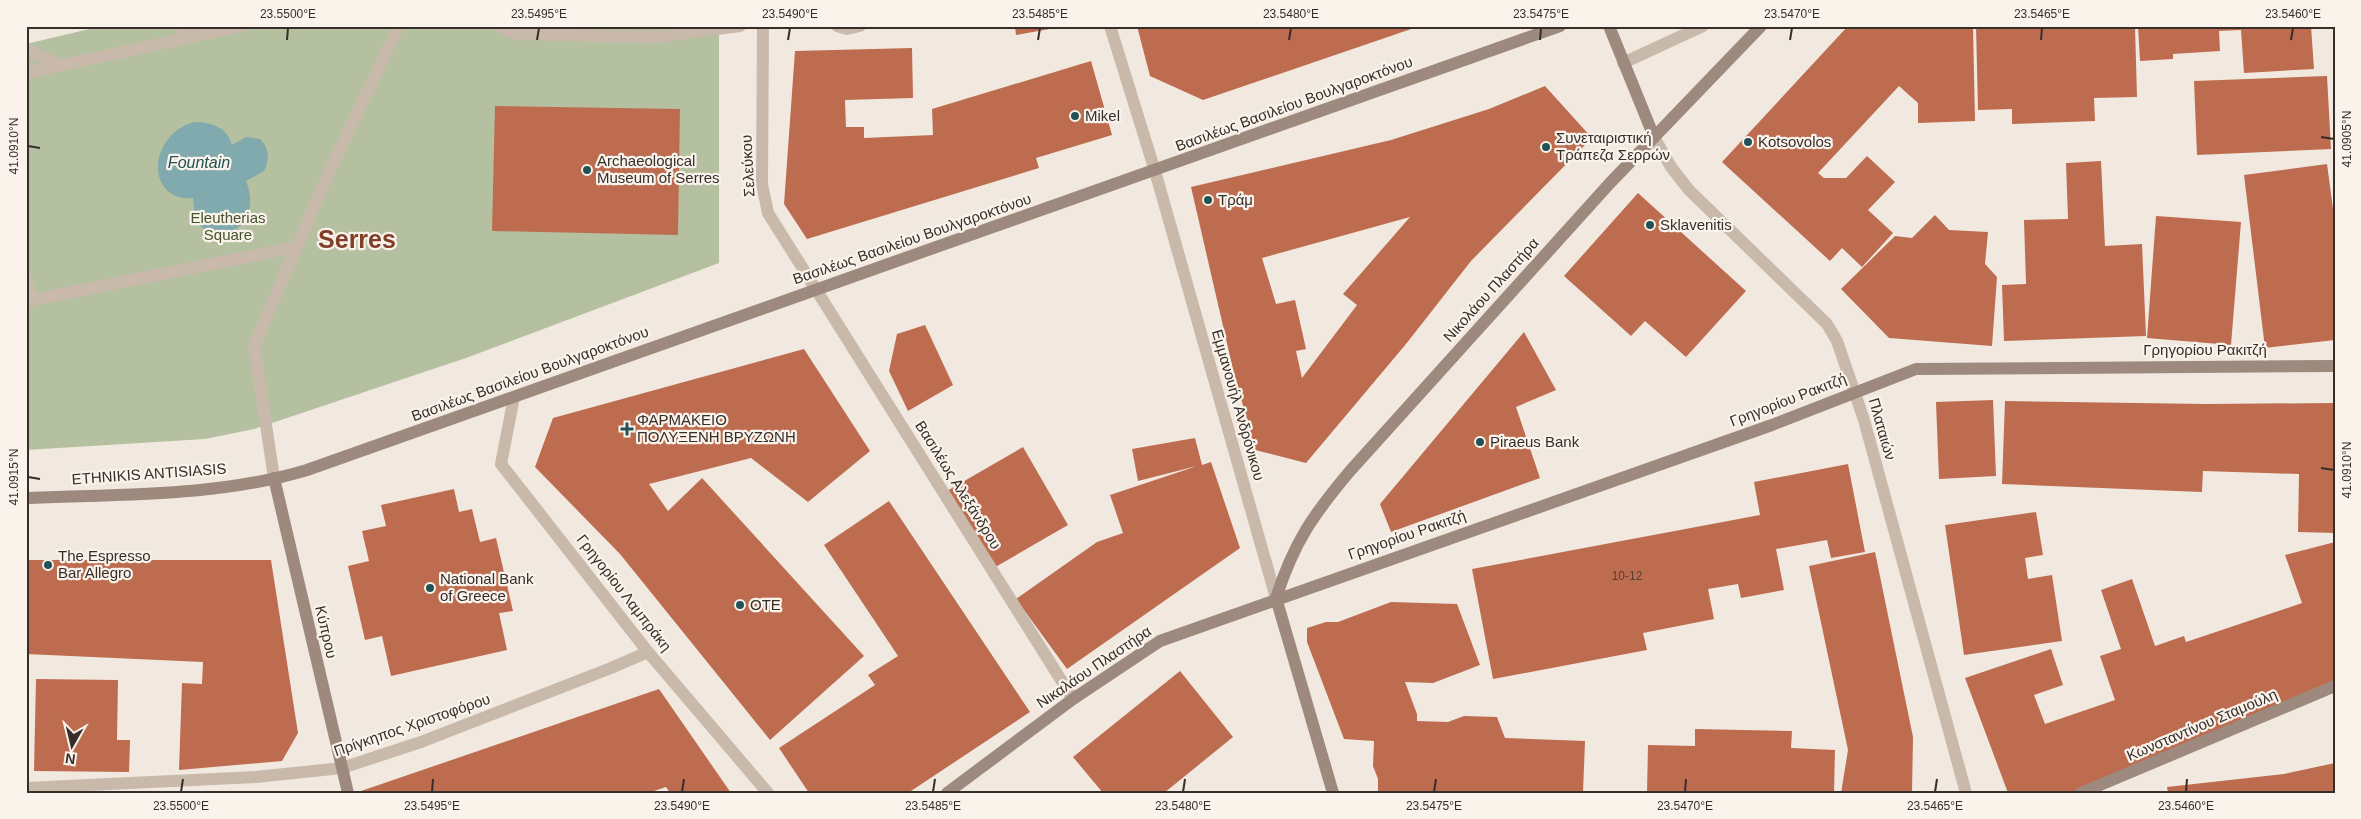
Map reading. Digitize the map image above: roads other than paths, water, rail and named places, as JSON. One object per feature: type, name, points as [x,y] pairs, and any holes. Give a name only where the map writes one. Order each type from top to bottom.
[{"type":"street","points":[[26,73],[61,66],[182,32],[242,26]]},
{"type":"street","points":[[274,478],[254,344],[335,159],[399,26]]},
{"type":"street","points":[[499,26],[514,34],[656,37],[740,26]]},
{"type":"street","name":"Σελεύκου","points":[[763,26],[764,192],[768,214],[817,288]]},
{"type":"street","points":[[837,26],[847,29],[860,26]]},
{"type":"street","name":"Εμμανουήλ Ανδρόνικου","points":[[1110,26],[1155,171],[1333,793]]},
{"type":"street","name":"Βασιλέως Βασιλείου Βουλγαροκτόνου","points":[[274,478],[307,470],[1560,26]]},
{"type":"street","points":[[1609,26],[1622,63],[1654,137]]},
{"type":"street","points":[[1622,63],[1703,26]]},
{"type":"street","name":"Νικολάου Πλαστήρα","points":[[1276,598],[1297,542],[1326,500],[1610,183],[1761,26]]},
{"type":"street","points":[[26,49],[61,66]]},
{"type":"street","name":"Πλαταιών","points":[[1654,137],[1671,168],[1689,190],[1832,331],[1869,438],[1966,793]]},
{"type":"street","points":[[26,277],[29,300],[297,247]]},
{"type":"street","name":"Βασιλέως Αλεξάνδρου","points":[[817,288],[1073,699]]},
{"type":"street","name":"Γρηγορίου Ρακιτζή","points":[[1276,598],[1772,425],[1916,369],[1934,367],[2335,366]]},
{"type":"street","name":"Γρηγορίου Λαμπράκη","points":[[514,397],[501,464],[648,652],[768,793]]},
{"type":"street","name":"ETHNIKIS ANTISIASIS","points":[[26,498],[169,492],[226,486],[274,478]]},
{"type":"street","name":"Κύπρου","points":[[274,478],[348,793]]},
{"type":"street","name":"Νικαλάου Πλαστήρα","points":[[947,793],[1073,699],[1160,641],[1276,598]]},
{"type":"street","name":"Πρίγκηπος Χριστοφόρου","points":[[26,788],[264,777],[342,768],[421,742],[648,652]]},
{"type":"street","name":"Κωνσταντίνου Σταμούλη","points":[[2082,793],[2335,686]]},
{"type":"water","name":"Fountain","points":[[196,122],[208,123],[223,130],[232,145],[246,137],[260,139],[267,150],[268,158],[264,171],[246,181],[250,197],[249,211],[244,222],[235,230],[225,234],[215,234],[205,230],[196,219],[193,198],[178,197],[167,190],[161,181],[158,169],[159,157],[164,145],[172,135],[183,127]]},
{"type":"place","name":"Mikel","points":[[1075,116]]},
{"type":"place","name":"Kotsovolos","points":[[1748,142]]},
{"type":"place","name":"Συνεταιριστική Τράπεζα Σερρών","points":[[1546,147]]},
{"type":"place","name":"Archaeological Museum of Serres","points":[[587,170]]},
{"type":"place","name":"Τράμ","points":[[1208,200]]},
{"type":"place","name":"Sklavenitis","points":[[1650,225]]},
{"type":"place","name":"ΦΑΡΜΑΚΕΙΟ ΠΟΛΥΞΕΝΗ ΒΡΥΖΩΝΗ","points":[[627,429]]},
{"type":"place","name":"Piraeus Bank","points":[[1480,442]]},
{"type":"place","name":"The Espresso Bar Allegro","points":[[48,565]]},
{"type":"place","name":"National Bank of Greece","points":[[430,588]]},
{"type":"place","name":"ΟΤΕ","points":[[740,605]]},
{"type":"district","name":"Serres","points":[[357,239]]},
{"type":"park label","name":"Eleutherias Square","points":[[228,226]]}]
